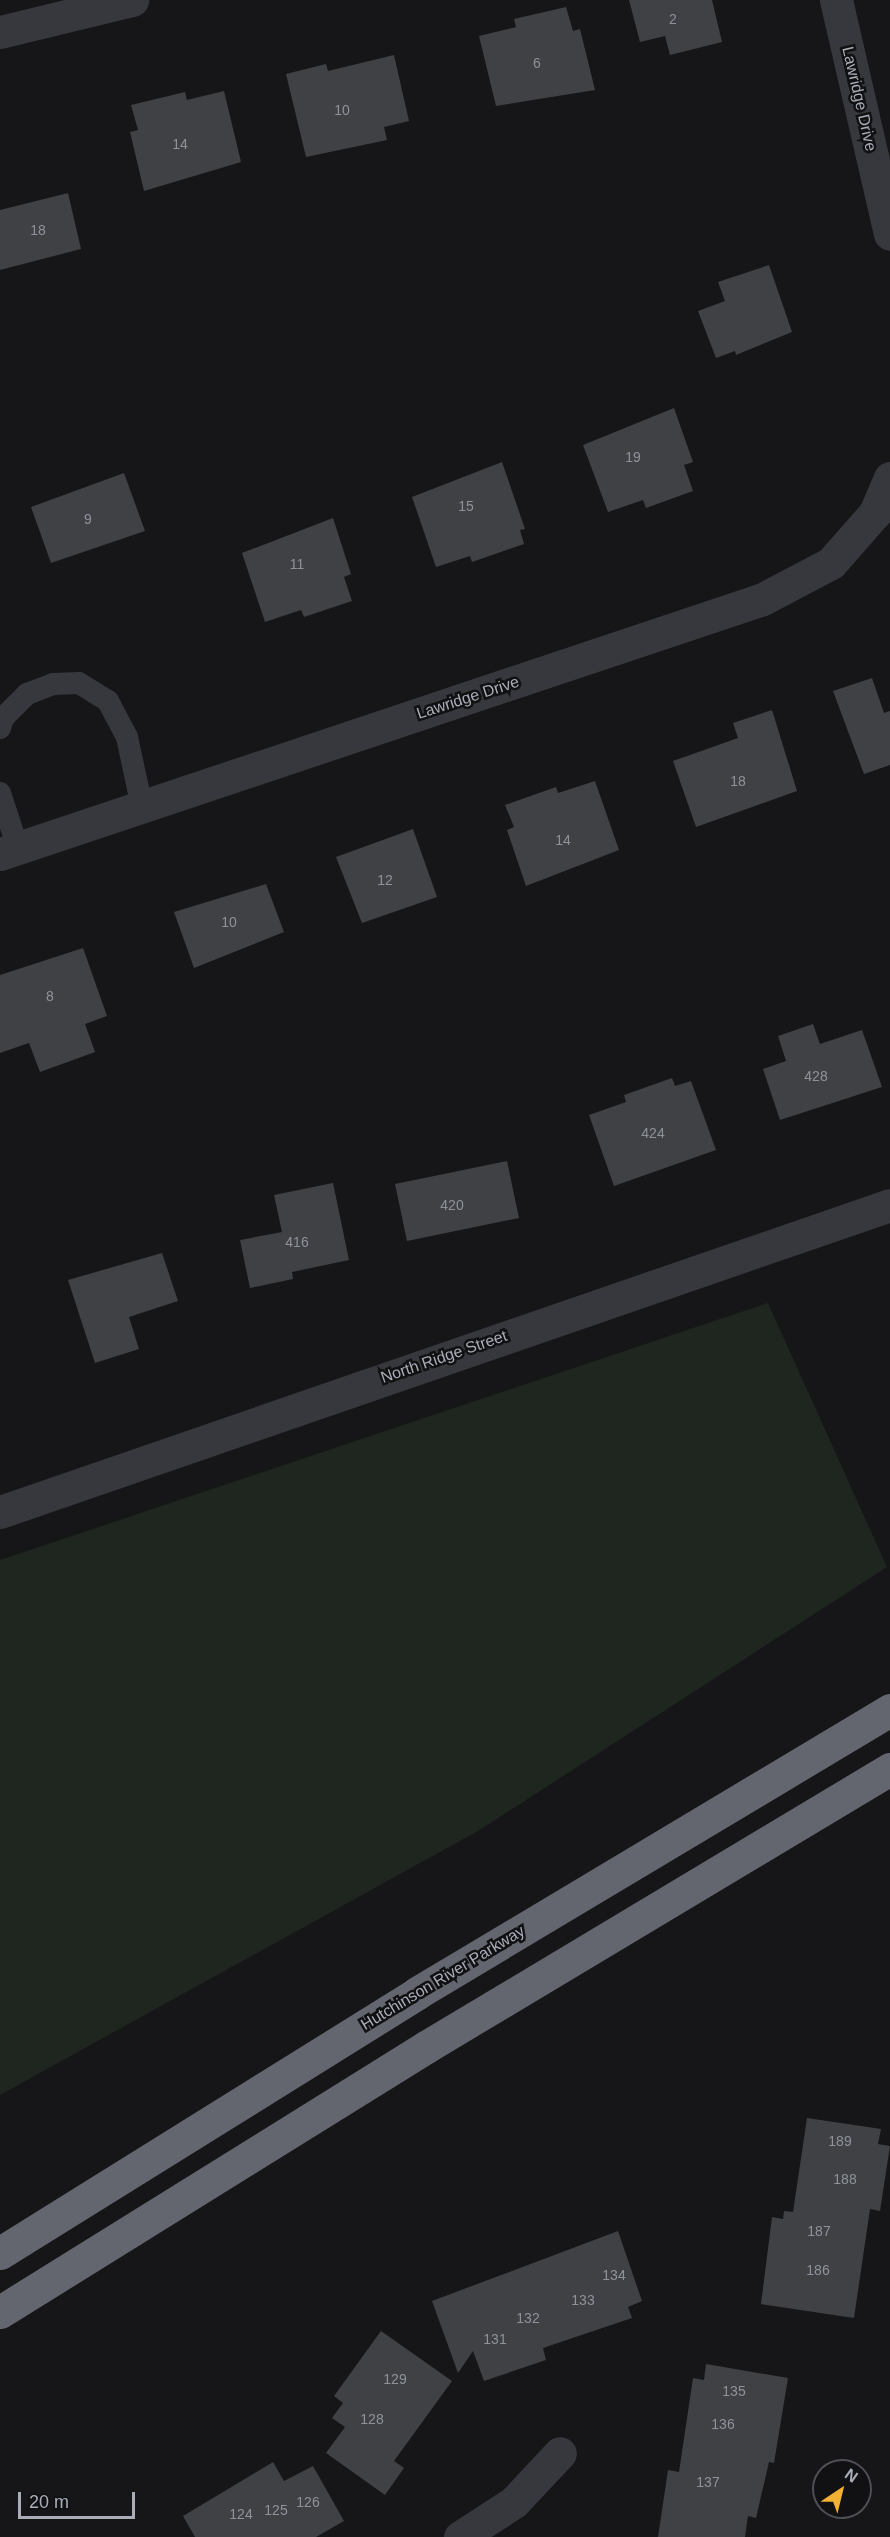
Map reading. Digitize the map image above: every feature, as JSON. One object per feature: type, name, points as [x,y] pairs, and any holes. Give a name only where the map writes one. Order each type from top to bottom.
[{"type":"highway","name":"Hutchinson River Parkway","points":[[0,2253],[397,2005],[890,1710]]},
{"type":"highway","points":[[0,2312],[436,2040],[890,1769]]},
{"type":"street","points":[[0,32],[132,0]]},
{"type":"street","name":"Lawridge Drive","points":[[836,0],[890,234]]},
{"type":"street","name":"Lawridge Drive","points":[[9,851],[763,599],[831,563],[875,513],[890,478]]},
{"type":"street","name":"North Ridge Street","points":[[0,1512],[890,1204]]},
{"type":"street","points":[[460,2537],[514,2502],[560,2453]]},
{"type":"lane","points":[[0,728],[3,718],[27,694],[53,684],[80,683],[108,701],[127,737],[142,807]]},
{"type":"lane","points":[[0,793],[9,851]]},
{"type":"shaded area","points":[[768,1303],[887,1567],[478,1831],[0,2095],[0,1560]]},
{"type":"building","points":[[629,0],[712,0],[722,42],[670,55],[665,36],[640,42]]},
{"type":"building","points":[[566,7],[573,31],[580,29],[595,90],[496,106],[479,36],[516,27],[514,19]]},
{"type":"building","points":[[394,55],[409,121],[384,127],[387,140],[306,157],[286,74],[326,64],[328,71]]},
{"type":"building","points":[[224,91],[241,162],[144,191],[130,132],[138,130],[131,105],[185,92],[187,100]]},
{"type":"building","points":[[68,193],[81,249],[0,270],[0,210]]},
{"type":"building","points":[[769,265],[792,332],[736,355],[735,351],[716,358],[698,311],[725,301],[718,282]]},
{"type":"building","points":[[674,408],[693,462],[684,465],[693,491],[646,508],[643,500],[608,512],[583,445]]},
{"type":"building","points":[[502,462],[525,529],[520,530],[524,544],[472,562],[470,556],[436,567],[412,497]]},
{"type":"building","points":[[124,473],[145,531],[51,563],[31,507]]},
{"type":"building","points":[[333,518],[351,574],[344,577],[352,601],[304,617],[301,610],[265,622],[242,553]]},
{"type":"building","points":[[872,678],[884,713],[890,711],[890,765],[864,774],[833,691]]},
{"type":"building","points":[[772,710],[797,791],[696,827],[673,761],[738,738],[733,723]]},
{"type":"building","points":[[595,781],[619,850],[526,886],[507,830],[514,827],[505,805],[556,787],[558,793]]},
{"type":"building","points":[[413,829],[437,897],[362,923],[336,857]]},
{"type":"building","points":[[266,884],[284,932],[194,968],[174,912]]},
{"type":"building","points":[[83,948],[107,1016],[85,1024],[95,1052],[40,1072],[29,1043],[0,1053],[0,975]]},
{"type":"building","points":[[813,1024],[820,1044],[862,1030],[882,1087],[780,1120],[763,1069],[786,1061],[778,1036]]},
{"type":"building","points":[[672,1078],[675,1086],[691,1081],[716,1150],[614,1186],[589,1115],[626,1102],[624,1095]]},
{"type":"building","points":[[507,1161],[519,1218],[407,1241],[395,1184]]},
{"type":"building","points":[[333,1183],[349,1260],[292,1272],[293,1279],[250,1288],[240,1240],[282,1232],[274,1195]]},
{"type":"building","points":[[162,1253],[178,1301],[129,1317],[139,1349],[95,1363],[68,1280]]},
{"type":"building","points":[[807,2118],[881,2129],[878,2144],[890,2146],[880,2211],[870,2209],[854,2318],[761,2304],[772,2217],[783,2219],[784,2211],[793,2212]]},
{"type":"building","points":[[618,2231],[642,2301],[628,2307],[632,2318],[543,2348],[546,2360],[484,2381],[473,2351],[458,2373],[432,2301]]},
{"type":"building","points":[[381,2331],[452,2381],[394,2461],[404,2468],[385,2495],[326,2453],[345,2427],[332,2418],[343,2403],[334,2396]]},
{"type":"building","points":[[706,2364],[788,2378],[774,2463],[769,2462],[756,2518],[748,2516],[745,2537],[658,2537],[668,2470],[679,2472],[693,2378],[704,2380]]},
{"type":"building","points":[[273,2462],[284,2481],[313,2466],[344,2521],[316,2537],[195,2537],[183,2516]]}]
